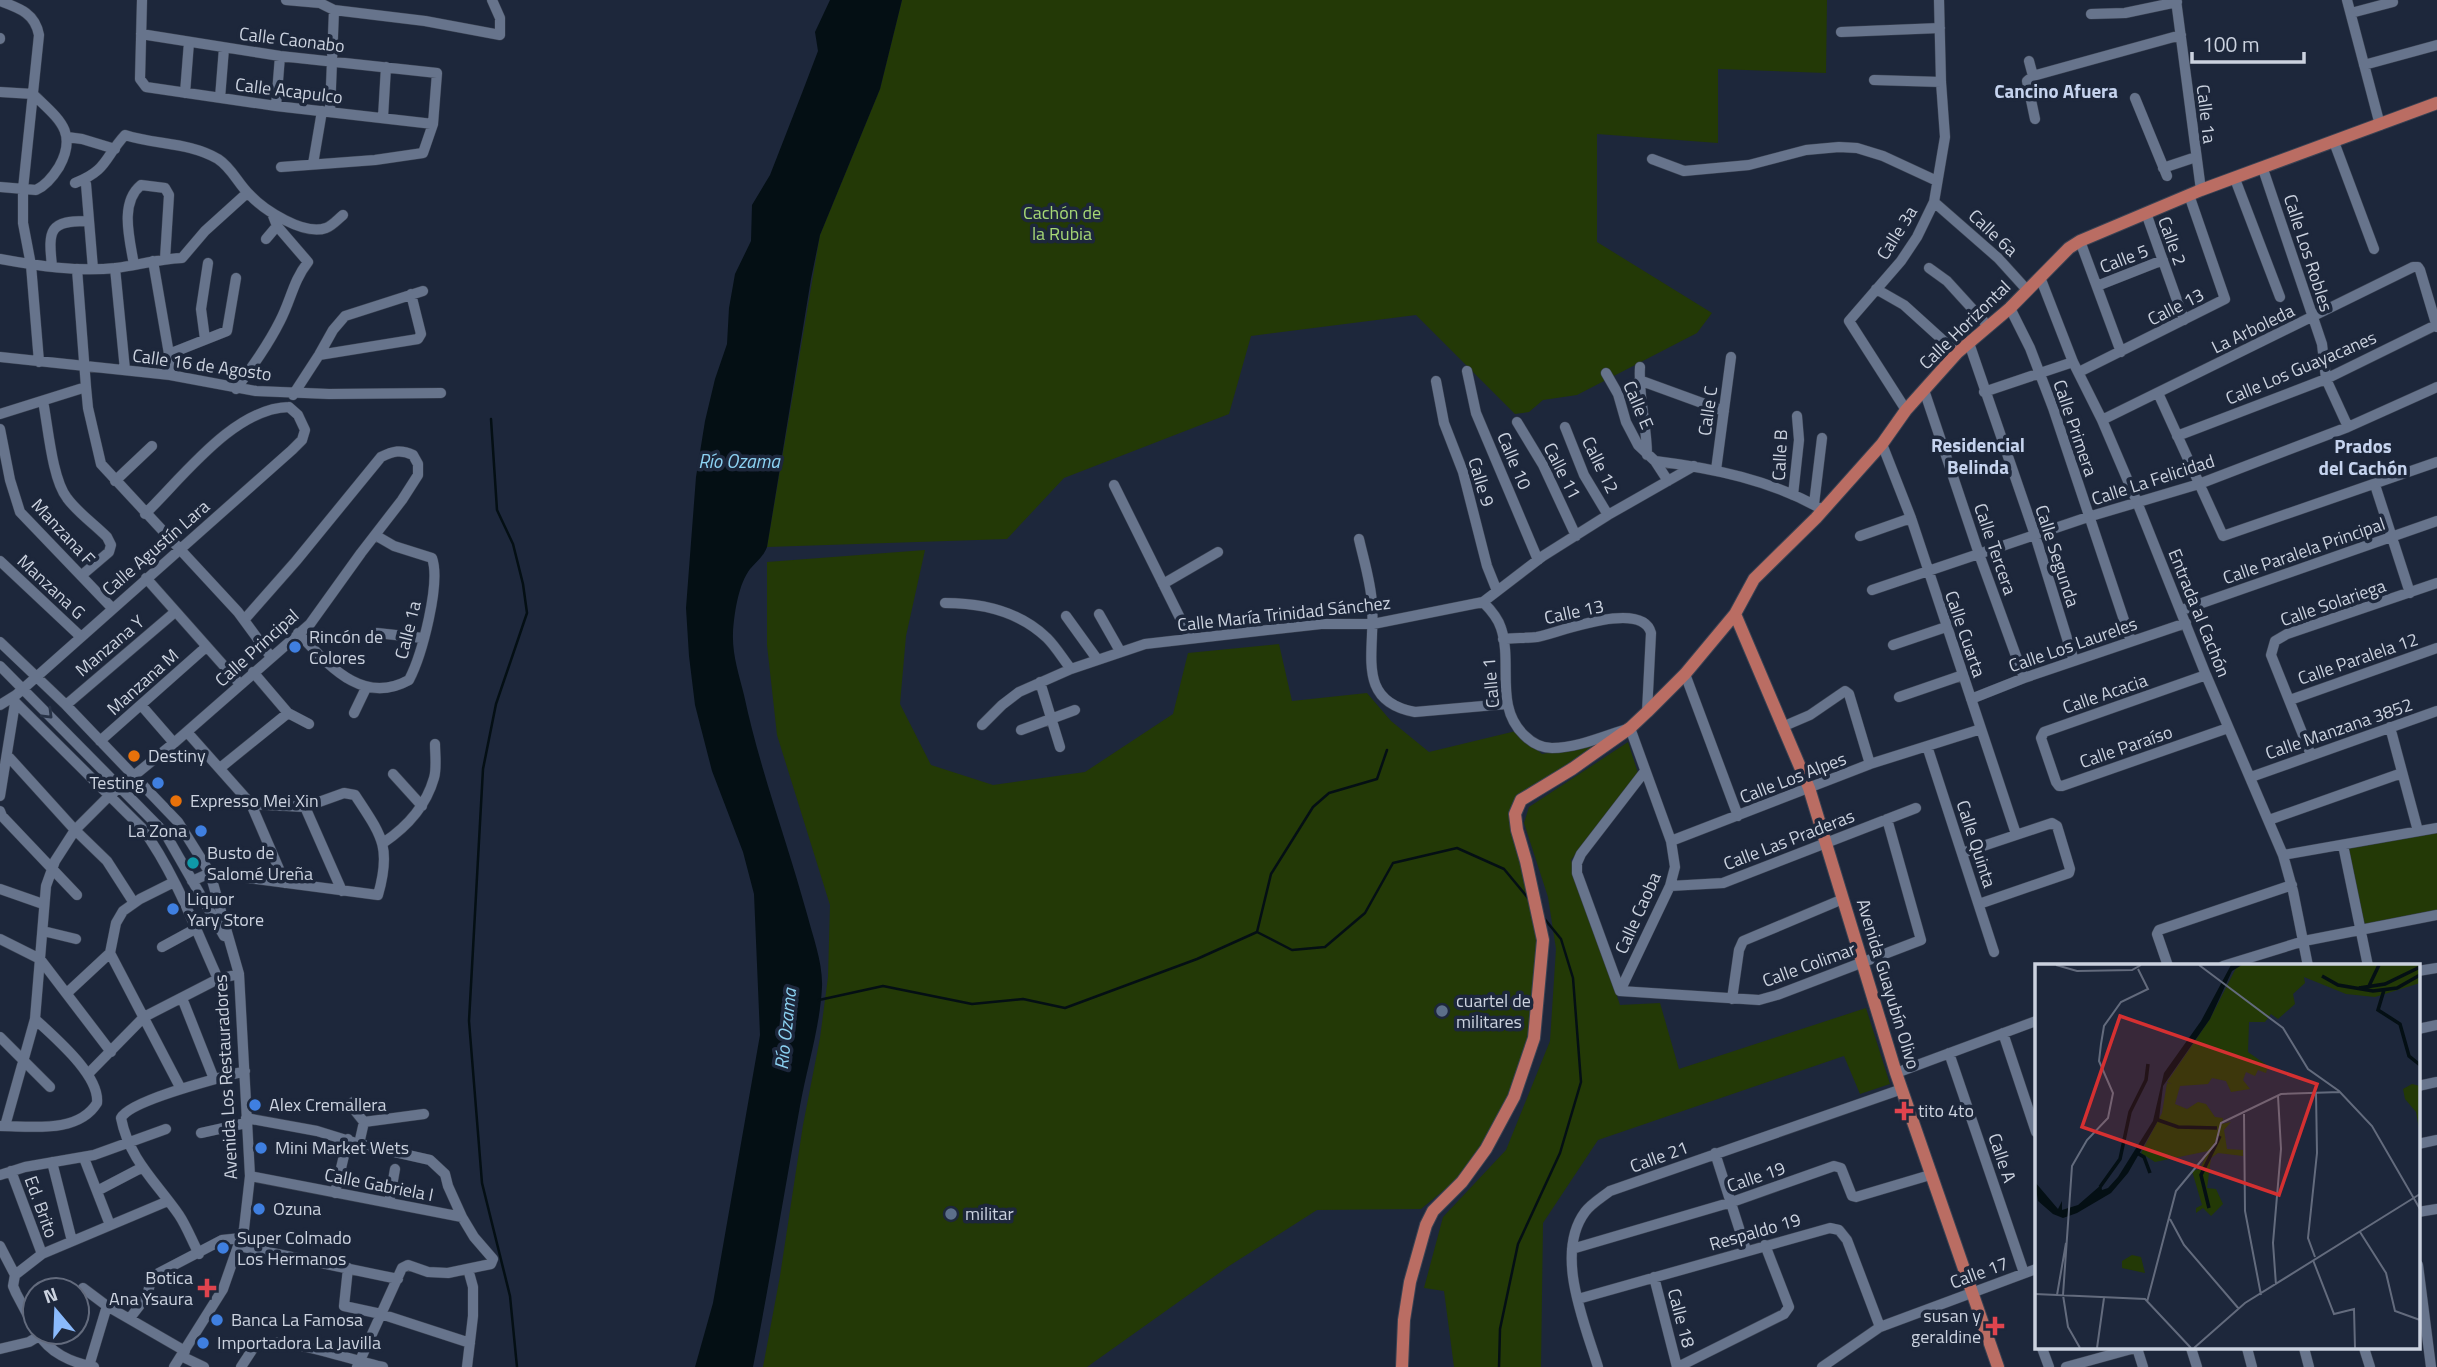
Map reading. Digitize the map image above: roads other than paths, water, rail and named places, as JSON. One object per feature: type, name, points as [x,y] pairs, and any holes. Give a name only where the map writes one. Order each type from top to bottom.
[{"type":"main road","name":"Calle Horizontal","points":[[1402,1367],[1408,1295],[1426,1225],[1433,1211],[1462,1182],[1486,1149],[1514,1097],[1534,1038],[1543,940],[1517,830],[1515,814],[1521,800],[1572,769],[1630,728],[1685,674],[1735,614],[1754,579],[1818,507],[1882,444],[1906,410],[1957,353],[2010,307],[2069,248],[2195,193],[2437,103]]},
{"type":"main road","name":"Avenida Guayubín Olivo","points":[[1735,614],[1809,788],[1896,1073],[1998,1367]]},
{"type":"street","points":[[142,0],[142,34]]},
{"type":"street","points":[[285,0],[319,2],[334,10],[425,21],[500,35],[500,18],[492,0]]},
{"type":"street","name":"Calle 3a","points":[[1906,410],[1849,321],[1901,261],[1934,202],[1945,137],[1939,0]]},
{"type":"street","points":[[2347,0],[2380,125]]},
{"type":"street","points":[[0,1],[27,11],[37,26],[39,35],[23,188],[23,223],[31,265],[39,362]]},
{"type":"street","points":[[2091,14],[2125,13],[2177,1]]},
{"type":"street","name":"Calle 1a","points":[[2177,1],[2196,157],[2195,193]]},
{"type":"street","points":[[2351,13],[2393,2]]},
{"type":"street","points":[[313,164],[326,112],[334,10]]},
{"type":"street","points":[[1841,32],[1940,28]]},
{"type":"street","name":"Calle Caonabo","points":[[142,34],[280,56],[435,72],[438,75],[433,124]]},
{"type":"street","name":"Calle Acapulco","points":[[142,34],[140,79],[143,85],[276,106],[433,124]]},
{"type":"street","points":[[2035,119],[2027,81],[2033,76],[2181,35]]},
{"type":"street","points":[[185,93],[189,42]]},
{"type":"street","points":[[2364,65],[2437,45]]},
{"type":"street","points":[[220,98],[224,48]]},
{"type":"street","points":[[276,106],[280,56]]},
{"type":"street","points":[[2029,61],[2033,76]]},
{"type":"street","points":[[383,117],[386,67]]},
{"type":"street","points":[[1874,80],[1941,82]]},
{"type":"street","points":[[0,92],[33,94],[65,128],[68,147],[57,170],[41,188],[0,187]]},
{"type":"street","points":[[2135,98],[2165,172],[2196,157]]},
{"type":"street","points":[[281,167],[419,154],[425,150],[433,124]]},
{"type":"street","points":[[93,268],[89,221],[81,184],[101,169],[125,135],[149,142],[172,143],[219,160],[238,179],[247,193],[272,213],[300,226],[315,229],[327,227],[343,215]]},
{"type":"street","points":[[67,137],[76,137],[115,149]]},
{"type":"street","points":[[2334,142],[2374,249]]},
{"type":"street","points":[[1652,159],[1684,171],[1749,165],[1806,150],[1857,148],[1883,156],[1937,181]]},
{"type":"street","name":"Calle Los Robles","points":[[2263,169],[2322,344],[2326,379],[2348,427]]},
{"type":"street","points":[[2235,179],[2280,297]]},
{"type":"street","points":[[134,265],[128,220],[129,204],[133,192],[141,185],[165,188],[169,195],[165,259]]},
{"type":"street","points":[[0,259],[77,269],[116,268],[182,258],[205,231],[247,193]]},
{"type":"street","name":"Calle 13","points":[[2079,372],[2225,299],[2195,193]]},
{"type":"street","name":"Calle 6a","points":[[1934,202],[1998,258],[2027,290]]},
{"type":"street","points":[[236,389],[268,343],[282,318],[296,277],[308,262],[278,226],[272,213]]},
{"type":"street","name":"Calle 2","points":[[2146,213],[2184,320]]},
{"type":"street","points":[[52,266],[49,240],[51,230],[57,224],[89,221]]},
{"type":"street","points":[[266,239],[278,226]]},
{"type":"street","points":[[2080,241],[2121,352]]},
{"type":"street","name":"Calle 5","points":[[2096,286],[2162,260]]},
{"type":"street","points":[[153,261],[169,354],[170,375]]},
{"type":"street","points":[[205,339],[201,309],[208,263]]},
{"type":"street","name":"La Arboleda","points":[[2102,420],[2418,267],[2437,326]]},
{"type":"street","points":[[116,268],[125,370]]},
{"type":"street","points":[[1929,268],[1947,281],[1988,326]]},
{"type":"street","points":[[77,269],[86,387],[96,450],[101,464],[244,620],[271,656]]},
{"type":"street","name":"Entrada al Cachón","points":[[2040,277],[2073,362],[2102,420],[2137,502],[2206,676],[2283,855],[2308,964]]},
{"type":"street","points":[[169,354],[228,329],[236,278]]},
{"type":"street","points":[[1876,289],[1904,305],[1957,353]]},
{"type":"street","points":[[145,514],[236,426],[276,407],[289,407],[293,393],[333,330],[345,316],[423,290]]},
{"type":"street","points":[[319,355],[418,339],[421,334],[411,294]]},
{"type":"street","name":"Calle Primera","points":[[2010,307],[2053,408],[2131,641]]},
{"type":"street","name":"Calle Los Guayacanes","points":[[2177,436],[2326,379],[2437,326]]},
{"type":"street","name":"Calle Segunda","points":[[1969,343],[2035,535],[2074,661]]},
{"type":"street","name":"Calle 16 de Agosto","points":[[0,357],[170,375],[236,389],[293,393],[441,393]]},
{"type":"street","name":"Calle C","points":[[1716,470],[1731,357]]},
{"type":"street","points":[[1984,392],[2073,362]]},
{"type":"street","points":[[1640,367],[1639,380],[1651,458],[1716,470],[1793,495],[1818,507],[1822,438]]},
{"type":"street","name":"Calle 10","points":[[1467,371],[1476,413],[1538,560]]},
{"type":"street","name":"Calle E","points":[[1606,373],[1618,394],[1631,433],[1668,481]]},
{"type":"street","points":[[1639,380],[1724,411]]},
{"type":"street","name":"Calle 9","points":[[1436,381],[1444,423],[1463,472],[1497,591]]},
{"type":"street","points":[[0,414],[86,387]]},
{"type":"street","name":"Calle La Felicidad","points":[[1872,590],[2088,517],[2199,484],[2348,427],[2437,387]]},
{"type":"street","name":"Calle Tercera","points":[[1924,390],[2024,678]]},
{"type":"street","points":[[2158,393],[2222,536],[2437,462]]},
{"type":"street","points":[[43,401],[62,492],[107,537],[111,545],[109,552],[82,575]]},
{"type":"street","name":"Calle Agustín Lara","points":[[0,705],[13,701],[23,688],[80,636],[302,440],[306,430],[298,415],[289,407]]},
{"type":"street","name":"Calle B","points":[[1793,495],[1799,440],[1797,416]]},
{"type":"street","name":"Calle 11","points":[[1517,422],[1543,465],[1576,536]]},
{"type":"street","name":"Calle 12","points":[[1565,428],[1584,475],[1608,515]]},
{"type":"street","name":"Manzana F","points":[[0,429],[3,461],[20,512],[112,608]]},
{"type":"street","name":"Calle Cuarta","points":[[1882,444],[1911,518],[2016,834]]},
{"type":"street","points":[[115,481],[152,446]]},
{"type":"street","name":"Calle Principal","points":[[50,869],[75,830],[109,796],[310,624],[418,475],[418,464],[413,455],[403,450],[381,457],[244,620]]},
{"type":"street","name":"Calle María Trinidad Sánchez","points":[[982,725],[1019,692],[1097,659],[1145,644],[1321,624],[1373,624],[1483,602],[1538,560],[1608,515],[1694,466]]},
{"type":"street","points":[[1114,485],[1190,638]]},
{"type":"street","points":[[2375,485],[2410,593]]},
{"type":"street","points":[[1860,536],[1911,518]]},
{"type":"street","name":"Calle Paralela Principal","points":[[2182,610],[2437,521]]},
{"type":"street","name":"Calle 1a","points":[[366,688],[396,687],[410,680],[423,638],[436,577],[432,558],[394,547],[375,535]]},
{"type":"street","points":[[1359,539],[1372,603],[1373,679],[1377,690],[1390,705],[1415,712],[1506,704]]},
{"type":"street","points":[[1163,584],[1218,552]]},
{"type":"street","name":"Manzana G","points":[[0,561],[80,636]]},
{"type":"street","points":[[146,578],[240,684]]},
{"type":"street","name":"Calle Solariega","points":[[2311,755],[2272,655],[2275,641],[2287,634],[2437,583]]},
{"type":"street","name":"Calle 1","points":[[1483,602],[1500,626],[1503,639],[1506,704],[1509,715],[1520,732],[1530,741],[1551,748],[1576,745],[1630,728]]},
{"type":"street","points":[[945,603],[972,603],[1022,620],[1047,638],[1071,669]]},
{"type":"street","name":"Manzana Y","points":[[66,705],[175,612]]},
{"type":"street","points":[[1099,614],[1120,651]]},
{"type":"street","points":[[1066,616],[1097,659]]},
{"type":"street","name":"Calle 13","points":[[1503,639],[1536,637],[1600,620],[1634,620],[1644,623],[1651,633],[1647,712]]},
{"type":"street","name":"Calle Los Laureles","points":[[1971,699],[2024,678],[2186,623]]},
{"type":"street","points":[[1893,645],[1946,627]]},
{"type":"street","points":[[377,633],[423,638]]},
{"type":"street","points":[[298,634],[331,668],[366,688],[354,713]]},
{"type":"street","name":"Avenida Los Restauradores","points":[[0,642],[66,705],[178,822],[210,873],[239,974],[250,1176],[240,1242],[223,1289],[174,1367]]},
{"type":"street","name":"Manzana M","points":[[100,741],[206,647]]},
{"type":"street","name":"Calle Paralela 12","points":[[2290,700],[2437,648]]},
{"type":"street","points":[[0,666],[165,833],[231,947]]},
{"type":"street","points":[[253,672],[288,713],[309,724]]},
{"type":"street","points":[[1685,674],[1738,816]]},
{"type":"street","points":[[1899,697],[1963,676]]},
{"type":"street","name":"Calle Acacia","points":[[2049,761],[2041,738],[2044,732],[2206,676]]},
{"type":"street","points":[[1040,682],[1060,747]]},
{"type":"street","points":[[1782,727],[1817,711],[1845,691],[1849,694],[1870,764]]},
{"type":"street","points":[[0,796],[13,701]]},
{"type":"street","points":[[13,701],[142,828],[174,883],[218,979]]},
{"type":"street","points":[[141,705],[174,743]]},
{"type":"street","points":[[1021,730],[1075,710]]},
{"type":"street","name":"Calle Manzana 3852","points":[[2251,777],[2437,711]]},
{"type":"street","points":[[220,768],[288,713]]},
{"type":"street","points":[[2390,727],[2418,831]]},
{"type":"street","name":"Calle Caoba","points":[[1620,991],[1670,886],[1675,867],[1671,841],[1630,728]]},
{"type":"street","name":"Calle Paraíso","points":[[2049,761],[2056,782],[2062,786],[2228,728]]},
{"type":"street","name":"Calle Los Alpes","points":[[1671,841],[1870,764],[1980,729]]},
{"type":"street","points":[[187,732],[251,804],[285,883]]},
{"type":"street","points":[[383,843],[401,831],[422,806],[435,776],[435,744]]},
{"type":"street","name":"Calle Quinta","points":[[1927,746],[1994,952]]},
{"type":"street","points":[[7,755],[107,861],[134,903]]},
{"type":"street","points":[[1620,991],[1577,873],[1577,863],[1581,854],[1645,771]]},
{"type":"street","points":[[2269,820],[2402,773]]},
{"type":"street","points":[[393,775],[422,806]]},
{"type":"street","points":[[192,881],[210,873],[378,895],[385,855],[382,836],[355,795],[344,793],[305,807],[251,804]]},
{"type":"street","points":[[305,807],[342,891]]},
{"type":"street","name":"Calle Las Praderas","points":[[1670,886],[1723,883],[1916,808]]},
{"type":"street","points":[[0,811],[50,869],[77,895]]},
{"type":"street","name":"Calle Colimar","points":[[1620,991],[1759,1000],[1921,940],[1886,819]]},
{"type":"street","points":[[1962,853],[2054,823],[2070,872],[1979,904]]},
{"type":"street","points":[[2283,855],[2437,828]]},
{"type":"street","points":[[2343,845],[2368,964]]},
{"type":"street","points":[[35,1019],[88,1074],[98,1097],[94,1107],[70,1123],[2,1126],[35,1019],[43,904],[50,869]]},
{"type":"street","points":[[67,993],[110,953],[116,923],[123,911],[174,883]]},
{"type":"street","points":[[2167,964],[2157,933],[2161,929],[2291,885]]},
{"type":"street","points":[[0,889],[43,904]]},
{"type":"street","points":[[1732,999],[1739,950],[1743,941],[1843,899]]},
{"type":"street","points":[[2245,963],[2304,941],[2437,915]]},
{"type":"street","points":[[162,947],[195,929]]},
{"type":"street","points":[[43,931],[76,939]]},
{"type":"street","points":[[0,939],[40,959],[111,1052]]},
{"type":"street","points":[[110,953],[181,1089]]},
{"type":"street","points":[[88,1074],[144,1017],[218,979],[239,974]]},
{"type":"street","points":[[182,998],[214,1079]]},
{"type":"street","points":[[1896,1073],[2035,1021]]},
{"type":"street","points":[[2003,1033],[2035,1129]]},
{"type":"street","points":[[0,1037],[50,1087]]},
{"type":"street","name":"Calle A","points":[[1949,1053],[2024,1273]]},
{"type":"street","points":[[199,1254],[180,1217],[141,1168],[129,1144],[122,1114],[181,1089],[245,1071]]},
{"type":"street","name":"Calle 21","points":[[1598,1367],[1572,1273],[1575,1234],[1585,1212],[1610,1191],[1902,1090]]},
{"type":"street","points":[[353,1102],[356,1112],[365,1122]]},
{"type":"street","points":[[365,1122],[424,1114]]},
{"type":"street","points":[[201,1133],[246,1121],[348,1139],[359,1144],[430,1160],[445,1174],[462,1217],[474,1237],[493,1259],[491,1264],[448,1273],[428,1272],[408,1265],[402,1268],[358,1364]]},
{"type":"street","points":[[359,1144],[365,1122]]},
{"type":"street","points":[[0,1175],[52,1161],[84,1158],[166,1129]]},
{"type":"street","points":[[335,1193],[348,1139]]},
{"type":"street","points":[[1715,1153],[1746,1250]]},
{"type":"street","points":[[84,1158],[110,1225]]},
{"type":"street","points":[[52,1161],[72,1241]]},
{"type":"street","name":"Calle 19","points":[[1572,1249],[1732,1202],[1834,1166],[1841,1168],[1852,1196],[1856,1197],[1930,1175]]},
{"type":"street","points":[[97,1191],[141,1168]]},
{"type":"street","points":[[389,1203],[394,1168]]},
{"type":"street","name":"Ed. Brito","points":[[11,1171],[42,1254]]},
{"type":"street","name":"Calle Gabriela I","points":[[250,1176],[462,1217]]},
{"type":"street","points":[[15,1275],[42,1254],[168,1201]]},
{"type":"street","name":"Respaldo 19","points":[[1578,1299],[1830,1228],[1839,1230],[1847,1240],[1880,1327]]},
{"type":"street","points":[[130,1318],[147,1296],[155,1275],[222,1240],[398,1279]]},
{"type":"street","points":[[1678,1367],[1784,1314],[1789,1307],[1789,1301],[1765,1245]]},
{"type":"street","points":[[0,1246],[15,1275],[13,1286],[21,1301]]},
{"type":"street","points":[[348,1268],[344,1306],[382,1314],[470,1343]]},
{"type":"street","points":[[467,1367],[474,1298],[468,1269]]},
{"type":"street","name":"Calle 17","points":[[1822,1367],[1880,1327],[2035,1269]]},
{"type":"street","name":"Calle 18","points":[[1654,1277],[1678,1367]]},
{"type":"street","points":[[2420,1281],[2431,1367]]},
{"type":"street","points":[[91,1295],[204,1367]]},
{"type":"street","points":[[50,1346],[65,1358],[91,1366],[107,1306]]},
{"type":"street","points":[[242,1367],[251,1348],[262,1342],[302,1346],[358,1364],[383,1367]]},
{"type":"street","points":[[0,1349],[21,1344]]},
{"type":"street","points":[[2043,1350],[2049,1367]]},
{"type":"street","points":[[2090,1350],[2092,1358]]},
{"type":"street","points":[[2073,1366],[2092,1358],[2127,1350]]},
{"type":"street","points":[[2137,1350],[2143,1367]]},
{"type":"street","points":[[2192,1350],[2197,1367]]},
{"type":"street","points":[[2247,1350],[2252,1367]]},
{"type":"street","points":[[2305,1350],[2309,1367]]},
{"type":"street","points":[[2365,1350],[2370,1367]]},
{"type":"water","name":"Río Ozama","points":[[830,0],[902,0],[880,89],[820,235],[767,547],[748,572],[742,585],[733,633],[736,664],[758,751],[817,950],[822,978],[821,1002],[753,1367],[695,1367],[713,1303],[760,1035],[754,894],[743,852],[712,771],[695,705],[689,656],[686,608],[696,477],[705,421],[727,344],[729,308],[735,274],[751,241],[752,205],[770,175],[818,51],[815,32]]},
{"type":"waterway","points":[[491,419],[497,510],[513,544],[527,613],[496,704],[483,769],[469,1021],[482,1183],[510,1296],[517,1367]]},
{"type":"waterway","points":[[1257,932],[1271,874],[1313,807],[1329,793],[1377,779],[1387,750]]},
{"type":"waterway","points":[[819,1000],[883,986],[972,1004],[1023,999],[1065,1008],[1197,959],[1257,932],[1292,950],[1325,947],[1365,913],[1393,863],[1457,848],[1504,869],[1528,898]]},
{"type":"waterway","points":[[1499,1367],[1500,1329],[1518,1244],[1560,1153],[1581,1082],[1573,978],[1561,939],[1543,917]]},
{"type":"place","name":"Rincón de Colores","points":[[295,647]]},
{"type":"place","name":"Destiny","points":[[134,756]]},
{"type":"place","name":"Testing","points":[[158,783]]},
{"type":"place","name":"Expresso Mei Xin","points":[[176,801]]},
{"type":"place","name":"La Zona","points":[[201,831]]},
{"type":"place","name":"Busto de Salomé Ureña","points":[[193,863]]},
{"type":"place","name":"Liquor Yary Store","points":[[173,909]]},
{"type":"place","name":"cuartel de militares","points":[[1442,1011]]},
{"type":"place","name":"Alex Cremallera","points":[[255,1105]]},
{"type":"place","name":"tito 4to","points":[[1904,1111]]},
{"type":"place","name":"Mini Market Wets","points":[[261,1148]]},
{"type":"place","name":"Ozuna","points":[[259,1209]]},
{"type":"place","name":"militar","points":[[951,1214]]},
{"type":"place","name":"Super Colmado Los Hermanos","points":[[223,1248]]},
{"type":"place","name":"Botica Ana Ysaura","points":[[207,1288]]},
{"type":"place","name":"Banca La Famosa","points":[[217,1320]]},
{"type":"place","name":"susan y geraldine","points":[[1995,1326]]},
{"type":"place","name":"Importadora La Javilla","points":[[203,1343]]},
{"type":"district","name":"Cancino Afuera","points":[[2056,91]]},
{"type":"district","name":"Residencial Belinda","points":[[1978,456]]},
{"type":"district","name":"Prados del Cachón","points":[[2363,457]]},
{"type":"park label","name":"Cachón de la Rubia","points":[[1062,223]]}]
